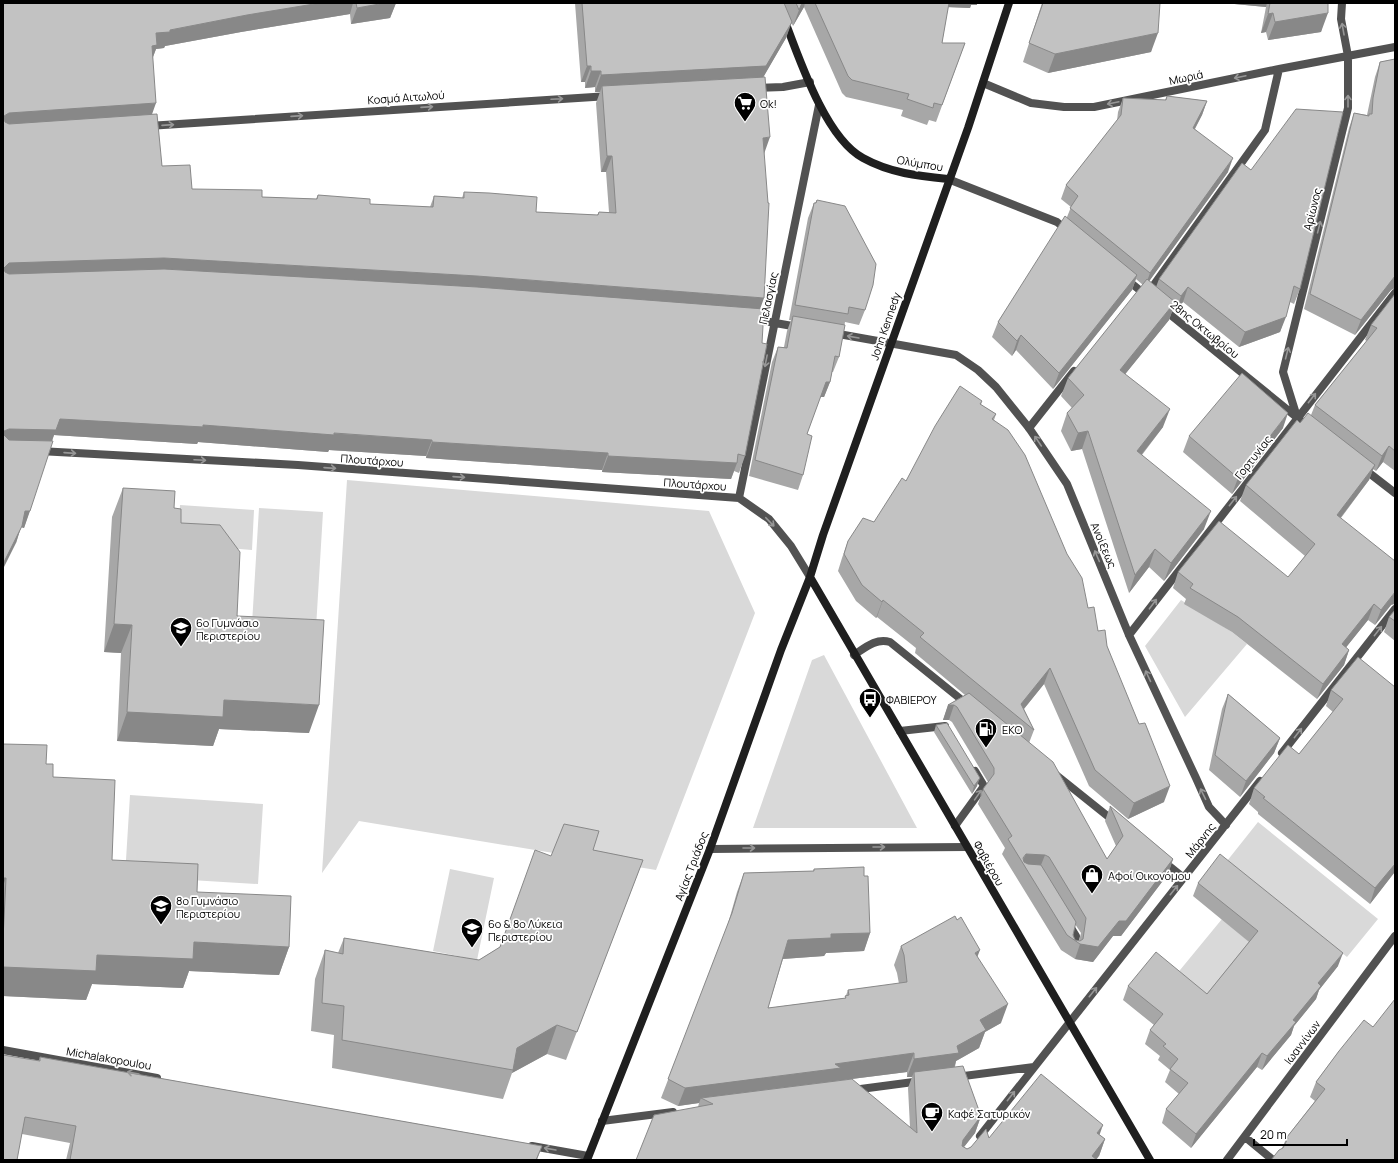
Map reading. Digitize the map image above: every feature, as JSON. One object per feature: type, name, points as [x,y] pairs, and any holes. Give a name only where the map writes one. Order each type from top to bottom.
[{"type":"street","points":[[778,3],[819,105]]},
{"type":"street","name":"John Kennedy","points":[[810,577],[948,180],[984,83],[1009,3]]},
{"type":"street","name":"Αρίωνος","points":[[1298,418],[1283,372],[1348,108],[1348,56],[1341,19],[1342,3]]},
{"type":"street","name":"Μωριά","points":[[984,83],[1031,103],[1064,107],[1094,107],[1395,47]]},
{"type":"street","points":[[1152,300],[1265,130],[1279,69]]},
{"type":"street","points":[[744,89],[810,82]]},
{"type":"street","name":"Κοσμά Αιτωλού","points":[[136,126],[619,96]]},
{"type":"street","name":"Ολύμπου","points":[[819,105],[841,139],[862,158],[898,173],[948,180]]},
{"type":"street","name":"Πελασγίας","points":[[739,498],[819,105]]},
{"type":"street","points":[[948,180],[1057,222],[1074,236]]},
{"type":"street","name":"28ης Οκτωβρίου","points":[[1121,275],[1136,293],[1152,300],[1316,432]]},
{"type":"street","name":"Γορτυνίας","points":[[1129,635],[1395,293]]},
{"type":"street","points":[[746,318],[805,328]]},
{"type":"street","name":"Ανοίξεως","points":[[821,331],[956,355],[978,370],[996,387],[1029,428],[1067,484],[1129,635],[1209,806],[1226,825]]},
{"type":"street","points":[[1029,428],[1081,362]]},
{"type":"street","name":"Πλουτάρχου","points":[[30,451],[298,465],[739,498]]},
{"type":"street","points":[[1358,465],[1395,493]]},
{"type":"street","points":[[739,498],[769,519],[791,546],[810,577]]},
{"type":"street","name":"Φαβιέρου","points":[[810,577],[854,655],[900,731],[1150,1160]]},
{"type":"street","name":"Αγίας Τριάδος","points":[[588,1158],[710,849],[781,650],[810,577]]},
{"type":"street","points":[[1279,757],[1395,609]]},
{"type":"street","points":[[854,655],[874,642],[882,640],[890,642],[976,711]]},
{"type":"street","points":[[900,731],[947,725],[951,732]]},
{"type":"street","points":[[955,826],[984,786],[972,766]]},
{"type":"street","points":[[1049,770],[1123,829]]},
{"type":"street","name":"Μάρνης","points":[[976,1142],[1264,776]]},
{"type":"street","points":[[710,849],[967,847]]},
{"type":"street","points":[[1153,853],[1184,878]]},
{"type":"street","points":[[1064,916],[1076,936],[1073,951]]},
{"type":"street","name":"Ιωαννίνων","points":[[1227,1160],[1395,936]]},
{"type":"street","name":"Michalakopoulou","points":[[3,1050],[167,1079]]},
{"type":"street","points":[[948,1078],[1034,1067]]},
{"type":"street","points":[[846,1091],[932,1080]]},
{"type":"street","points":[[602,1121],[681,1111]]},
{"type":"street","points":[[1245,1137],[1273,1160]]},
{"type":"street","points":[[526,1145],[588,1158]]},
{"type":"shaded area","points":[[347,480],[709,511],[755,613],[656,870],[359,821],[322,873]]},
{"type":"shaded area","points":[[180,505],[254,510],[252,550],[178,544]]},
{"type":"shaded area","points":[[259,508],[323,512],[316,628],[252,624]]},
{"type":"shaded area","points":[[1181,600],[1232,632],[1247,644],[1185,717],[1145,646]]},
{"type":"shaded area","points":[[824,655],[917,828],[753,828],[812,660]]},
{"type":"shaded area","points":[[130,795],[263,804],[258,884],[125,876]]},
{"type":"shaded area","points":[[1258,822],[1378,919],[1347,957],[1227,861]]},
{"type":"shaded area","points":[[450,869],[494,878],[477,960],[433,951]]},
{"type":"shaded area","points":[[1222,919],[1253,945],[1202,1008],[1171,981]]},
{"type":"building","points":[[3,3],[320,3],[247,15],[170,30],[170,32],[156,33],[157,45],[152,46],[156,103],[9,113],[4,116],[5,122],[9,124],[157,114],[162,166],[190,165],[192,189],[262,190],[262,197],[317,199],[318,195],[370,199],[370,204],[433,207],[434,196],[464,198],[464,192],[489,193],[537,197],[536,212],[598,215],[599,212],[616,213],[612,156],[607,156],[602,86],[765,77],[770,137],[763,138],[769,203],[764,298],[477,276],[164,258],[9,263],[4,268],[5,272],[9,274],[164,269],[477,287],[764,309],[762,343],[767,344],[745,456],[738,454],[737,463],[608,456],[608,453],[432,442],[432,440],[334,433],[334,435],[203,425],[203,427],[60,419],[56,430],[9,429],[4,431],[4,435],[9,440],[53,441],[30,511],[25,511],[22,526],[3,564]]},
{"type":"building","points":[[356,3],[385,3],[357,8]]},
{"type":"building","points":[[582,3],[784,3],[792,22],[766,66],[601,75],[601,71],[591,71],[591,66],[587,66]]},
{"type":"building","points":[[796,3],[802,3],[799,10]]},
{"type":"building","points":[[815,3],[949,3],[942,43],[965,43],[942,105],[934,103],[933,108],[907,99],[909,94],[852,80],[848,76]]},
{"type":"building","points":[[1043,3],[1160,3],[1158,33],[1055,54],[1029,43]]},
{"type":"building","points":[[1270,3],[1328,3],[1328,13],[1275,22],[1273,13],[1268,14]]},
{"type":"building","points":[[1395,59],[1395,276],[1361,320],[1310,294],[1354,113],[1369,116],[1369,114],[1372,114],[1373,98],[1380,62]]},
{"type":"building","points":[[1167,96],[1207,101],[1193,128],[1233,158],[1150,273],[1070,208],[1078,196],[1066,185],[1121,115],[1123,98],[1166,100]]},
{"type":"building","points":[[1296,109],[1343,112],[1300,289],[1294,286],[1286,317],[1245,332],[1188,287],[1181,296],[1159,279],[1242,163],[1251,170]]},
{"type":"building","points":[[817,200],[845,206],[876,264],[873,285],[865,310],[849,307],[848,314],[795,305],[814,203],[816,203]]},
{"type":"building","points":[[1065,216],[1137,275],[1059,373],[1021,335],[1017,341],[998,322]]},
{"type":"building","points":[[1147,279],[1175,302],[1120,370],[1170,409],[1137,451],[1211,511],[1171,563],[1155,549],[1135,575],[1088,431],[1078,433],[1067,413],[1084,395],[1068,378]]},
{"type":"building","points":[[1395,294],[1395,451],[1389,446],[1382,456],[1315,405],[1377,328],[1371,325]]},
{"type":"building","points":[[793,316],[845,325],[839,357],[835,356],[830,382],[826,382],[807,434],[812,436],[803,475],[755,460],[778,347],[787,348]]},
{"type":"building","points":[[1242,373],[1288,413],[1238,478],[1189,436]]},
{"type":"building","points":[[960,386],[982,401],[980,404],[996,414],[992,419],[1008,430],[1025,455],[1067,554],[1082,578],[1088,608],[1094,607],[1098,631],[1105,630],[1107,646],[1139,724],[1145,723],[1170,786],[1134,803],[1095,770],[1050,668],[1021,704],[1034,730],[920,637],[924,633],[862,585],[844,554],[848,541],[863,518],[874,522],[902,478],[906,481],[935,426]]},
{"type":"building","points":[[1308,413],[1375,465],[1337,515],[1395,561],[1395,592],[1381,610],[1374,604],[1342,644],[1349,650],[1323,684],[1238,617],[1190,588],[1193,584],[1178,572],[1219,521],[1288,577],[1315,544],[1246,485],[1297,420],[1300,423]]},
{"type":"building","points":[[123,488],[175,491],[174,508],[181,509],[181,523],[220,525],[240,552],[237,616],[324,620],[319,705],[224,700],[223,717],[127,712],[132,625],[114,624]]},
{"type":"building","points":[[1395,610],[1395,621],[1389,617]]},
{"type":"building","points":[[1358,657],[1395,687],[1395,864],[1375,888],[1263,798],[1265,797],[1254,788],[1288,745],[1299,754],[1343,699],[1331,690]]},
{"type":"building","points":[[969,693],[1053,762],[1107,859],[1123,836],[1110,806],[1173,859],[1126,921],[1119,921],[1098,947],[1080,944],[1067,935],[1008,839],[1012,836],[983,789],[994,774],[994,768],[957,707],[954,705],[948,705]],"holes":[[[1026,854],[1045,855],[1049,857],[1086,918],[1083,939],[1080,941],[1075,940],[1073,935],[1076,922],[1041,865],[1028,864],[1024,862],[1023,858]]]},
{"type":"building","points":[[1228,694],[1280,738],[1246,781],[1215,755]]},
{"type":"building","points":[[947,723],[980,778],[974,786],[936,725]]},
{"type":"building","points":[[3,744],[47,745],[46,764],[53,764],[53,777],[115,780],[112,860],[198,864],[197,892],[291,896],[289,947],[194,942],[193,959],[97,955],[96,971],[3,967],[6,878],[3,878]]},
{"type":"building","points":[[564,824],[599,831],[593,850],[643,860],[577,1032],[557,1025],[517,1048],[513,1070],[342,1040],[344,1006],[322,1003],[325,950],[343,954],[344,938],[479,960],[500,947],[535,850],[551,856]]},
{"type":"building","points":[[1220,854],[1343,953],[1318,983],[1321,986],[1293,1020],[1296,1022],[1267,1056],[1262,1053],[1196,1134],[1166,1109],[1188,1083],[1170,1069],[1178,1059],[1163,1046],[1166,1044],[1150,1030],[1163,1014],[1128,986],[1156,952],[1207,994],[1258,931],[1198,883]]},
{"type":"building","points":[[864,867],[864,876],[868,876],[870,933],[831,934],[831,938],[788,940],[768,1008],[846,998],[845,996],[849,995],[848,990],[907,982],[904,955],[901,946],[955,916],[957,920],[961,917],[980,950],[975,953],[1008,1004],[980,1020],[986,1030],[957,1046],[959,1053],[914,1059],[914,1053],[835,1064],[841,1068],[685,1088],[668,1079],[732,913],[744,873],[814,871],[814,869]]},
{"type":"building","points":[[1395,999],[1395,1160],[1271,1160],[1279,1150],[1283,1148],[1288,1138],[1287,1137],[1325,1089],[1316,1082],[1339,1051],[1364,1020],[1373,1027]]},
{"type":"building","points":[[3,1055],[40,1061],[40,1057],[542,1146],[536,1160],[70,1160],[76,1126],[25,1117],[17,1160],[3,1160]]},
{"type":"building","points":[[963,1066],[981,1116],[963,1140],[962,1146],[967,1149],[971,1147],[986,1129],[989,1138],[1041,1074],[1103,1125],[1097,1133],[1105,1139],[1092,1156],[1097,1160],[636,1160],[654,1115],[713,1104],[701,1098],[852,1079],[917,1133],[914,1072]]},
{"type":"place","name":"Ok!","points":[[745,122]]},
{"type":"place","name":"6ο Γυμνάσιο Περιστερίου","points":[[181,648]]},
{"type":"place","name":"ΦΑΒΙΕΡΟΥ","points":[[870,718]]},
{"type":"place","name":"EKO","points":[[986,748]]},
{"type":"place","name":"Αφοί Οικονόμου","points":[[1092,894]]},
{"type":"place","name":"8ο Γυμνάσιο Περιστερίου","points":[[161,926]]},
{"type":"place","name":"6ο & 8ο Λύκεια Περιστερίου","points":[[472,948]]},
{"type":"place","name":"Καφέ Σατυρικόν","points":[[932,1132]]}]
